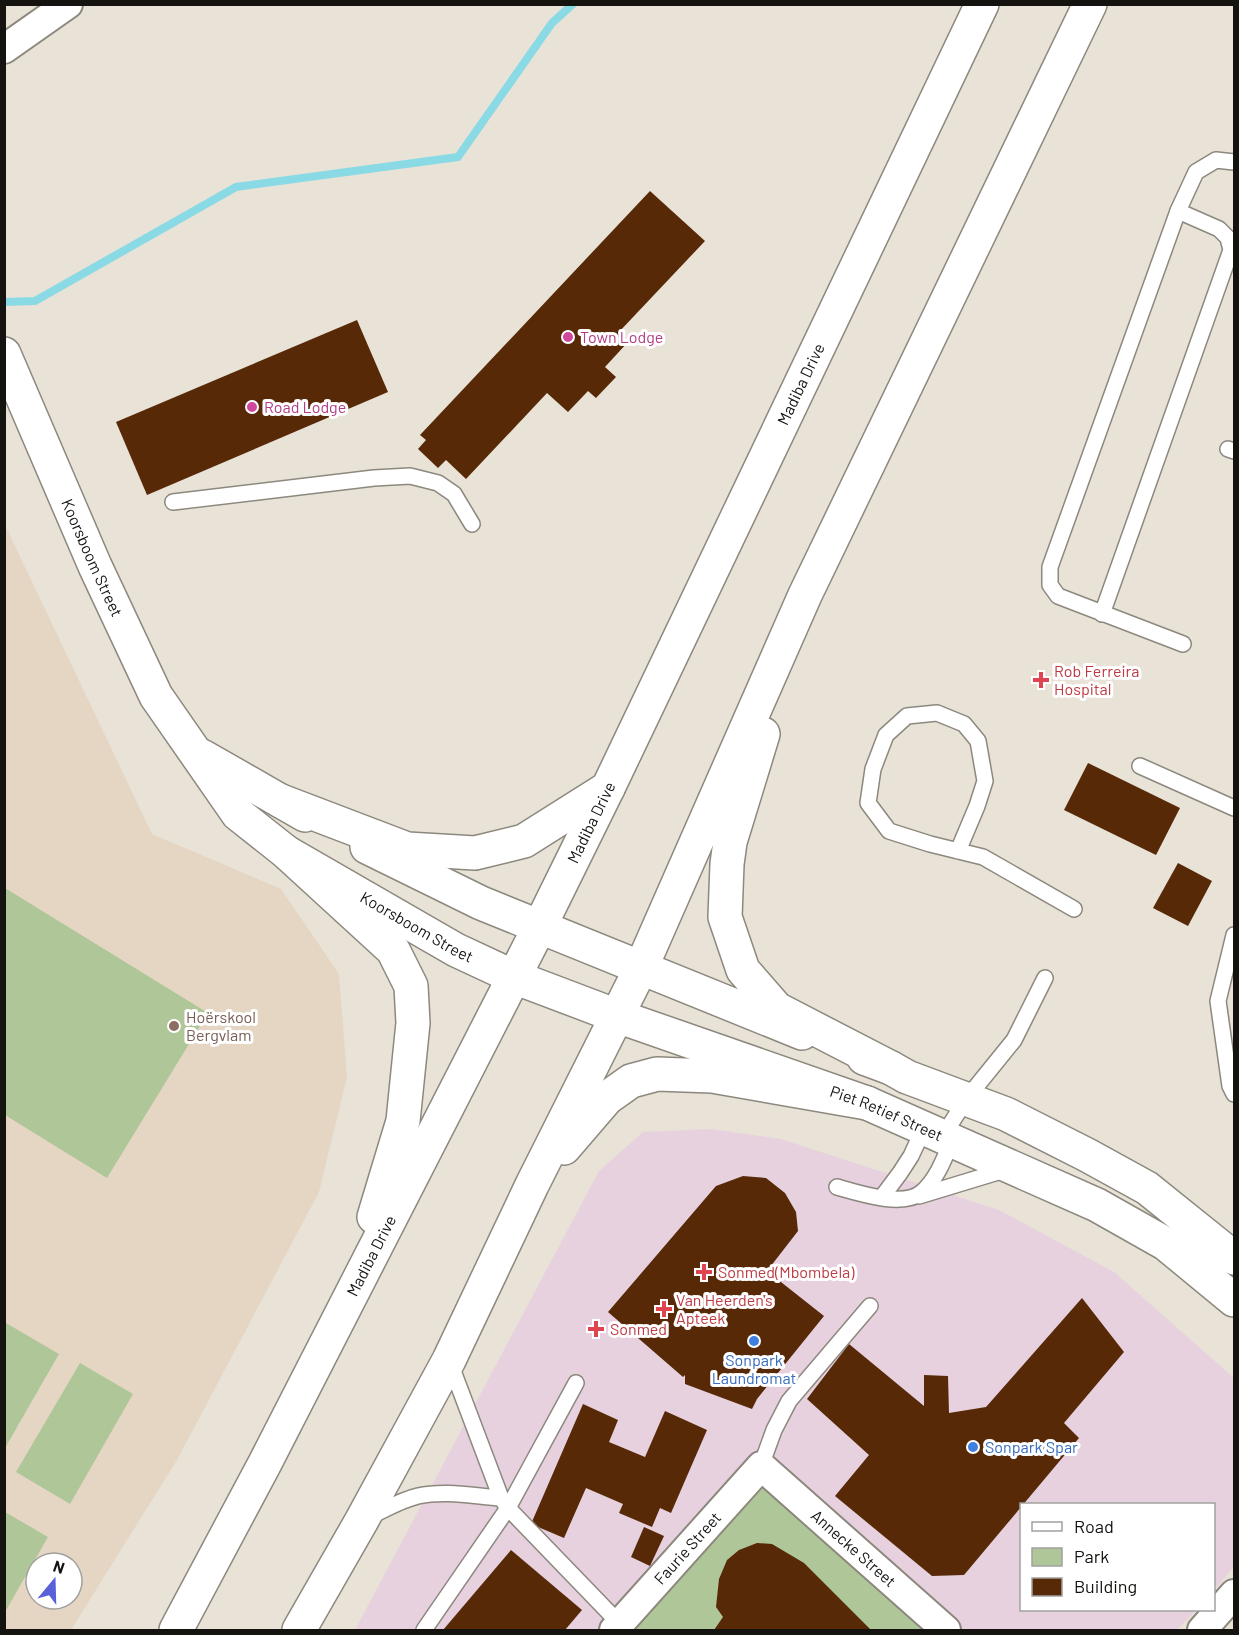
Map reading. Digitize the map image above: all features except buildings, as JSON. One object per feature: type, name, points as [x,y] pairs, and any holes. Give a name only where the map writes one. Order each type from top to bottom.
[{"type":"main road","name":"Madiba Drive","points":[[176,1630],[265,1463],[540,926],[982,4]]},
{"type":"main road","points":[[299,1630],[449,1360],[532,1185],[641,968],[805,595],[1089,4]]},
{"type":"main road","name":"Koorsboom Street","points":[[4,354],[95,566],[156,696],[238,814],[286,852],[456,950],[514,976]]},
{"type":"main road","points":[[805,595],[730,842],[725,917],[742,970],[777,1009],[906,1077],[1006,1114],[1147,1188],[1234,1258]]},
{"type":"main road","name":"Koorsboom Street","points":[[196,752],[330,830],[481,903],[540,926]]},
{"type":"main road","points":[[281,801],[406,849],[476,853],[524,841],[608,788]]},
{"type":"main road","points":[[286,852],[393,950],[411,986],[413,1023],[403,1121],[350,1296]]},
{"type":"main road","points":[[540,926],[891,1068]]},
{"type":"main road","name":"Piet Retief Street","points":[[514,976],[617,1016],[867,1103],[1014,1167],[1097,1205],[1166,1244],[1234,1300]]},
{"type":"main road","points":[[532,1185],[607,1098],[631,1081],[657,1074],[712,1076],[867,1103]]},
{"type":"street","points":[[4,49],[68,4]]},
{"type":"street","name":"Faurie Street","points":[[617,1627],[761,1466]]},
{"type":"street","name":"Annecke Street","points":[[761,1466],[946,1630]]},
{"type":"street","points":[[1202,1630],[1234,1594]]},
{"type":"lane","points":[[1183,644],[1058,596],[1050,585],[1050,567],[1178,211],[1196,172],[1216,160],[1234,162]]},
{"type":"lane","points":[[1102,614],[1231,250],[1228,238],[1219,229],[1178,211]]},
{"type":"lane","points":[[173,502],[374,477],[410,476],[438,483],[454,494],[472,524]]},
{"type":"lane","points":[[958,851],[985,781],[978,741],[964,724],[937,713],[907,716],[886,735],[873,769],[868,803],[889,831],[958,851],[984,857],[1074,909]]},
{"type":"lane","points":[[1140,766],[1234,808]]},
{"type":"lane","points":[[1234,935],[1218,1001],[1230,1086],[1234,1094]]},
{"type":"lane","points":[[882,1197],[911,1156],[940,1134],[1014,1040],[1045,978]]},
{"type":"lane","points":[[912,1198],[929,1185],[943,1161],[940,1134]]},
{"type":"lane","points":[[837,1187],[872,1197],[912,1198],[1014,1167]]},
{"type":"lane","points":[[761,1466],[774,1430],[789,1401],[870,1306]]},
{"type":"lane","points":[[449,1360],[505,1503],[617,1627]]},
{"type":"lane","points":[[424,1630],[505,1503],[576,1383]]},
{"type":"lane","points":[[362,1520],[399,1502],[418,1496],[445,1493],[505,1503]]},
{"type":"shaded area","name":"Hoërskool Bergvlam","points":[[4,523],[152,834],[281,889],[339,974],[347,1077],[319,1192],[177,1460],[84,1609],[84,1551],[24,1551],[24,1611],[83,1611],[71,1630],[5,1630]]},
{"type":"shaded area","points":[[710,1129],[781,1139],[999,1210],[1114,1272],[1234,1378],[1234,1567],[1215,1589],[1215,1503],[1020,1503],[1020,1611],[1195,1611],[1177,1630],[355,1630],[599,1171],[643,1132]]},
{"type":"green space","points":[[5,888],[208,1013],[107,1178],[5,1115]]},
{"type":"green space","points":[[6,1323],[59,1354],[5,1448],[4,1325]]},
{"type":"green space","points":[[80,1363],[133,1394],[70,1504],[16,1472]]},
{"type":"green space","points":[[763,1485],[926,1630],[633,1630]]},
{"type":"green space","points":[[5,1512],[48,1537],[40,1551],[24,1551],[24,1579],[5,1612]]},
{"type":"waterway","points":[[4,302],[35,301],[236,187],[458,157],[552,23],[573,4]]},
{"type":"place","name":"Town Lodge","points":[[568,337]]},
{"type":"place","name":"Road Lodge","points":[[252,407]]},
{"type":"place","name":"Rob Ferreira Hospital","points":[[1041,680]]},
{"type":"place","name":"Hoërskool Bergvlam","points":[[174,1026]]},
{"type":"place","name":"Sonmed(Mbombela)","points":[[704,1272]]},
{"type":"place","name":"Van Heerden's Apteek","points":[[664,1309]]},
{"type":"place","name":"Sonmed","points":[[596,1329]]},
{"type":"place","name":"Sonpark Laundromat","points":[[754,1341]]},
{"type":"place","name":"Sonpark Spar","points":[[973,1447]]}]
